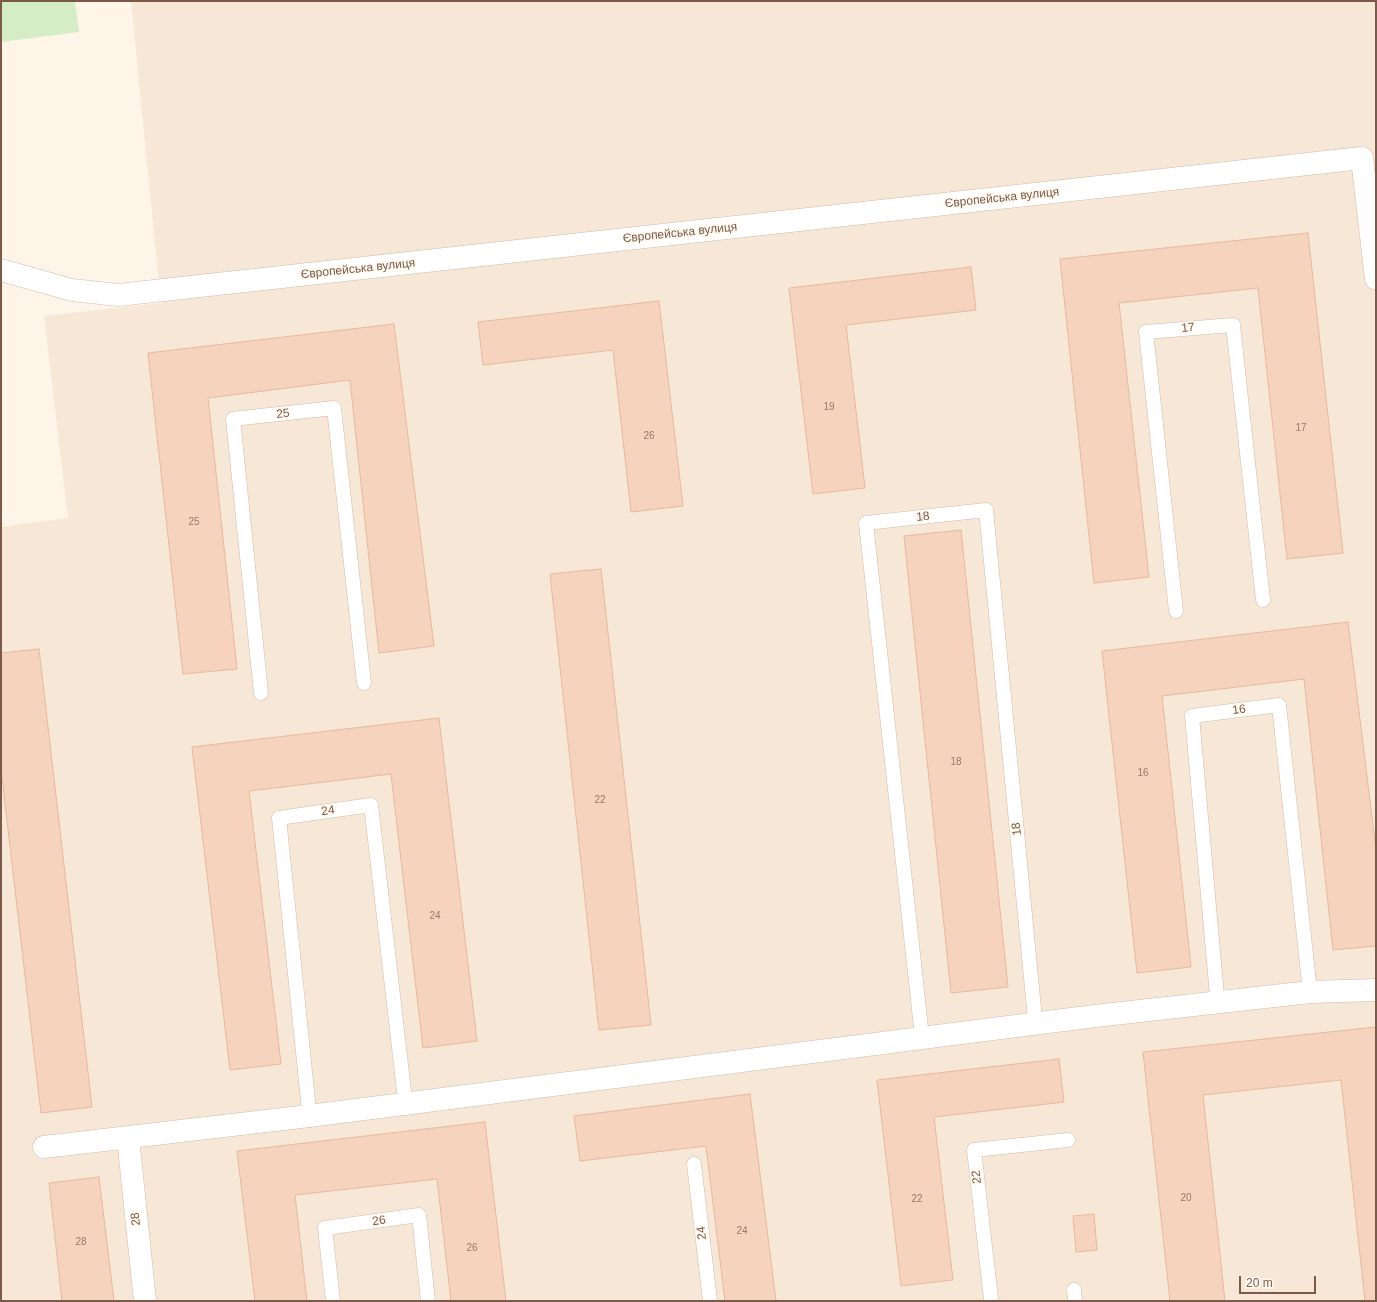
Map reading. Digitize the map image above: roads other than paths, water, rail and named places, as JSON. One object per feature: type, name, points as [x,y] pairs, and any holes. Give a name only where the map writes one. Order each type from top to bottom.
[{"type":"street","name":"Європейська вулиця","points":[[1,270],[72,290],[118,295],[1362,158],[1376,279]]},
{"type":"street","points":[[44,1147],[310,1118],[922,1037],[1095,1016],[1310,992],[1376,990]]},
{"type":"street","name":"28","points":[[128,1138],[145,1301]]},
{"type":"lane","name":"17","points":[[1176,611],[1146,332],[1233,324],[1263,600]]},
{"type":"lane","name":"25","points":[[261,693],[233,419],[334,408],[364,683]]},
{"type":"lane","name":"18","points":[[922,1037],[866,523],[986,510],[1035,1019]]},
{"type":"lane","name":"16","points":[[1217,996],[1192,716],[1279,705],[1310,992]]},
{"type":"lane","name":"24","points":[[310,1118],[279,818],[371,805],[406,1106]]},
{"type":"lane","name":"22","points":[[991,1299],[974,1150],[1068,1140]]},
{"type":"lane","name":"24","points":[[694,1164],[710,1301]]},
{"type":"lane","name":"26","points":[[333,1301],[325,1228],[419,1215],[428,1301]]}]
